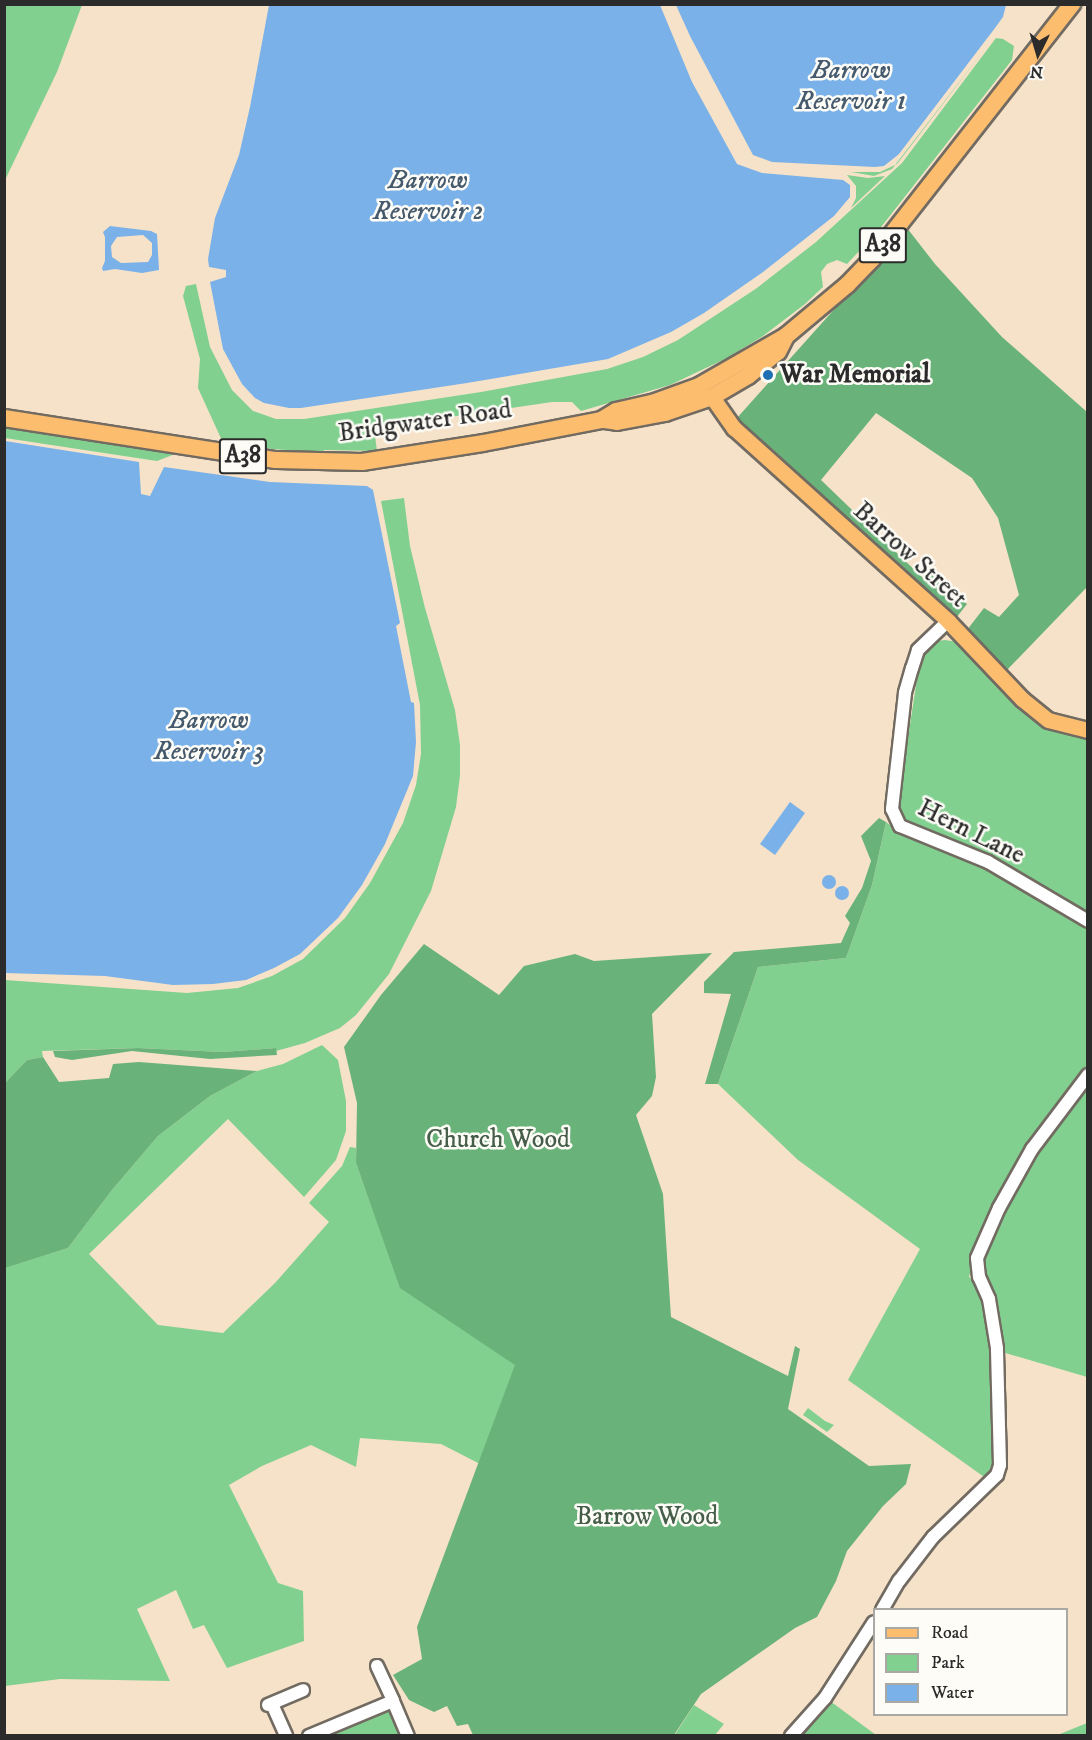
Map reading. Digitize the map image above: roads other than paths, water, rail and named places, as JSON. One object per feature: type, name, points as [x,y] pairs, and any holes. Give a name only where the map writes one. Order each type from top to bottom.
[{"type":"highway","name":"Bridgwater Road","points":[[601,420],[616,411],[673,395],[717,377],[779,340],[847,285],[873,258],[1072,4]]},
{"type":"highway","name":"Bridgwater Road","points":[[4,418],[276,460],[362,462],[483,443],[601,420],[617,422],[665,413],[712,397],[748,376],[778,352],[779,340]]},
{"type":"highway","points":[[673,395],[684,386],[759,347],[779,340]]},
{"type":"highway","points":[[712,397],[717,377]]},
{"type":"highway","points":[[673,395],[701,390],[712,397]]},
{"type":"main road","name":"Barrow Street","points":[[712,397],[734,428],[948,621],[1038,713],[1061,724],[1088,730]]},
{"type":"street","name":"Hern Lane","points":[[948,621],[918,650],[912,668],[905,693],[892,810],[900,826],[988,862],[1088,921]]},
{"type":"street","points":[[883,1608],[899,1581],[933,1537],[997,1475],[1000,1465],[997,1348],[989,1299],[979,1277],[977,1258],[999,1208],[1032,1149],[1088,1075]]},
{"type":"street","points":[[791,1736],[825,1698],[873,1624]]},
{"type":"street","points":[[377,1666],[408,1736]]},
{"type":"street","points":[[286,1736],[270,1705],[303,1689]]},
{"type":"street","points":[[309,1736],[393,1701]]},
{"type":"water","name":"Barrow Reservoir 2","points":[[269,5],[660,5],[692,82],[737,164],[762,173],[843,180],[850,185],[850,197],[834,216],[763,272],[704,313],[671,332],[608,359],[301,408],[264,403],[255,398],[242,384],[223,349],[210,282],[226,277],[226,270],[209,267],[208,259],[215,218],[239,155]]},
{"type":"water","name":"Barrow Reservoir 1","points":[[676,5],[1006,5],[1003,17],[899,154],[884,166],[875,167],[772,162],[753,155]]},
{"type":"water","points":[[110,226],[151,231],[157,234],[159,270],[142,273],[115,269],[103,271],[105,237],[103,232]],"holes":[[[143,235],[152,243],[152,255],[148,262],[121,263],[112,257],[111,246],[117,237]]]},
{"type":"water","name":"Barrow Reservoir 3","points":[[5,441],[139,462],[141,494],[150,496],[164,467],[270,482],[367,486],[373,490],[400,623],[396,626],[411,702],[414,703],[416,742],[413,776],[385,844],[362,885],[338,918],[300,954],[246,980],[213,984],[173,985],[105,976],[5,973]]},
{"type":"water","points":[[790,802],[805,813],[775,855],[760,844]]},
{"type":"water","points":[[829,875],[834,877],[836,882],[834,887],[829,889],[824,887],[822,882],[824,877]]},
{"type":"water","points":[[842,886],[847,888],[849,893],[847,898],[842,900],[837,898],[835,893],[837,888]]},
{"type":"place","name":"War Memorial","points":[[768,375]]},
{"type":"park label","name":"Church Wood","points":[[498,1140]]},
{"type":"park label","name":"Barrow Wood","points":[[647,1517]]}]
